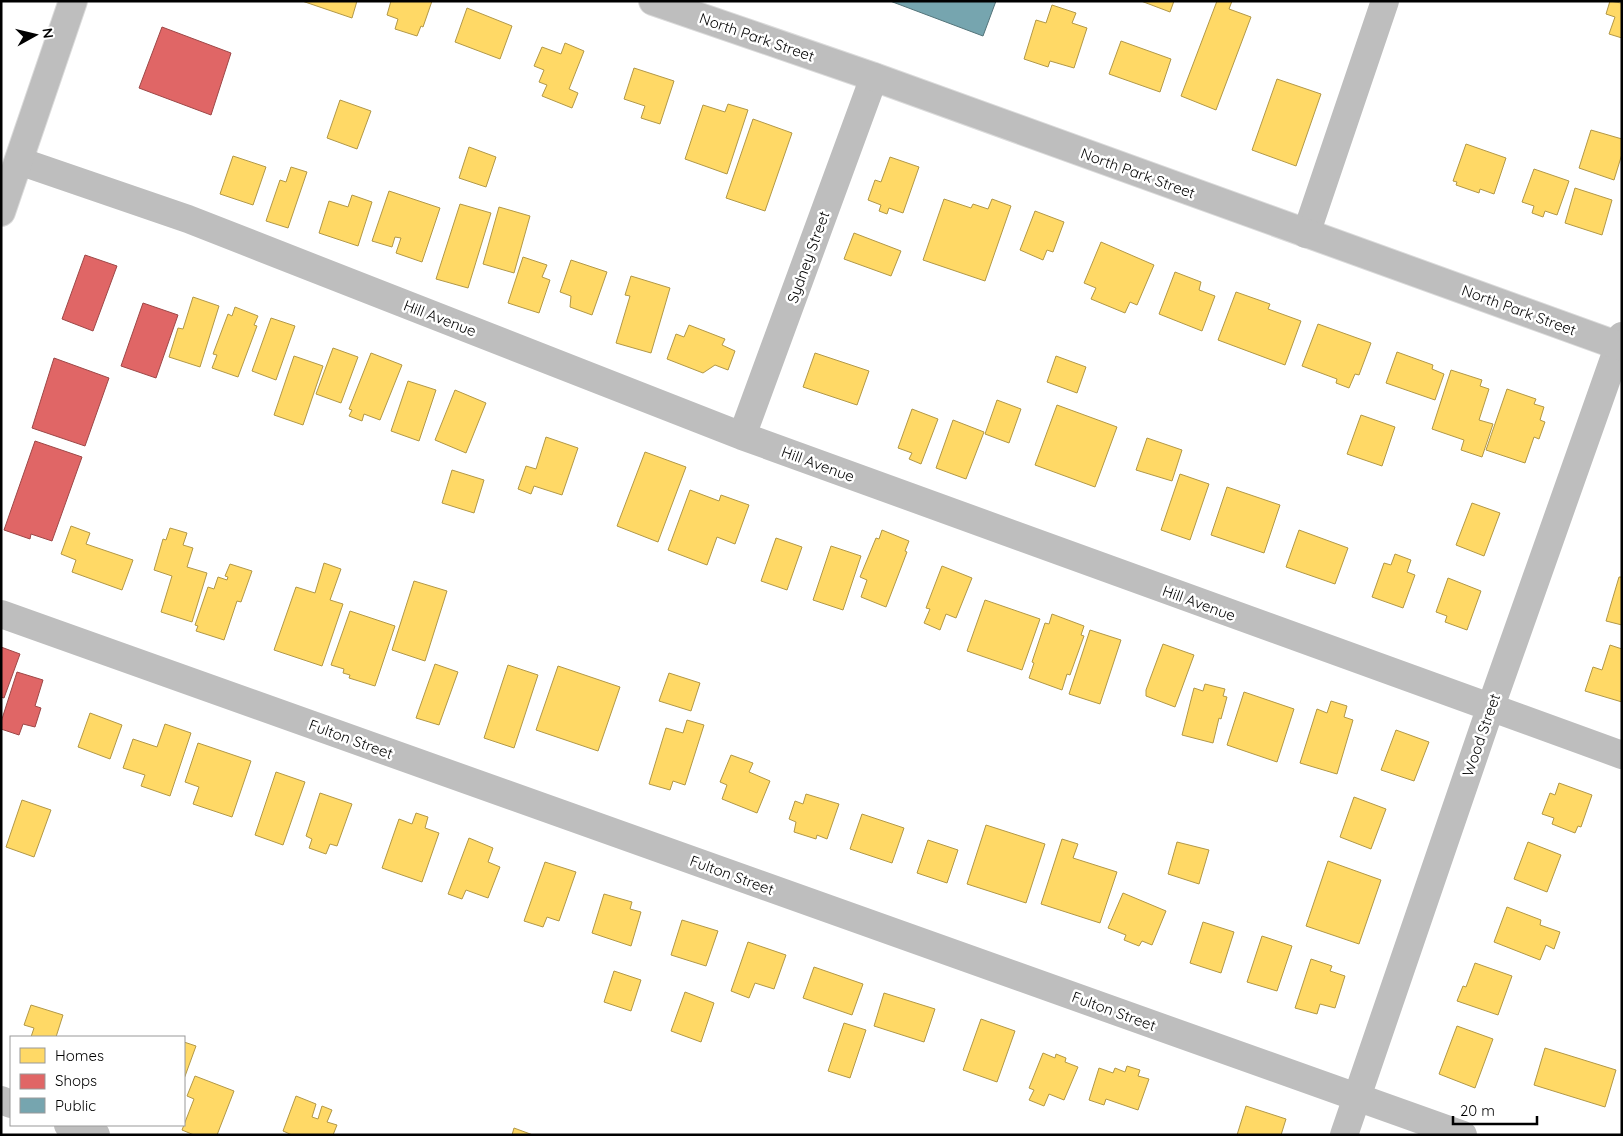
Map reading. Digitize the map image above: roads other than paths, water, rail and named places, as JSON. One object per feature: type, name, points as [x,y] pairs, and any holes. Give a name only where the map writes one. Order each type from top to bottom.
[{"type":"street","points":[[1,212],[73,1]]},
{"type":"street","name":"North Park Street","points":[[653,1],[874,77],[1306,234],[1621,343]]},
{"type":"street","points":[[1306,234],[1386,1]]},
{"type":"street","name":"Sydney Street","points":[[742,436],[874,77]]},
{"type":"street","name":"Hill Avenue","points":[[19,161],[188,219],[742,436],[1490,709],[1622,755]]},
{"type":"street","name":"Wood Street","points":[[1344,1135],[1490,709],[1621,343]]},
{"type":"street","name":"Fulton Street","points":[[1,614],[1463,1135]]},
{"type":"street","points":[[71,1126],[96,1135]]}]
